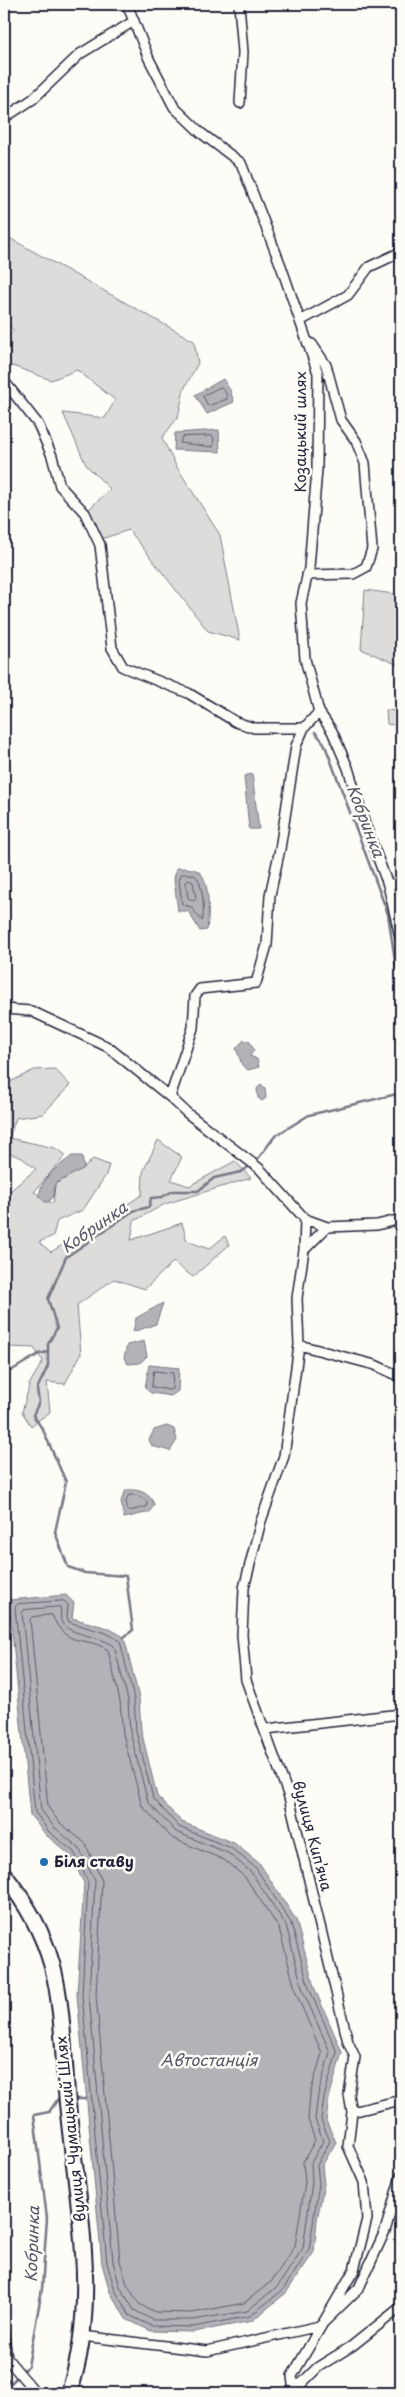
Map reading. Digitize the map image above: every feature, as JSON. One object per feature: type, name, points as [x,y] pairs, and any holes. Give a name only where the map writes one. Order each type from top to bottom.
[{"type":"main road","name":"вулиця Чумацький Шлях","points":[[4,1875],[16,1891],[36,1927],[52,1965],[61,2026],[83,2248],[85,2304],[82,2336],[70,2393]]},
{"type":"street","name":"Козацький шлях","points":[[128,4],[149,59],[174,107],[201,133],[241,163],[318,373],[318,469],[308,575],[301,603],[305,659],[319,712],[332,731],[348,768],[365,824],[388,885]]},
{"type":"street","points":[[239,4],[243,52],[240,103]]},
{"type":"street","points":[[4,118],[33,99],[80,54],[134,21]]},
{"type":"street","points":[[300,321],[348,295],[369,267],[401,252]]},
{"type":"street","points":[[305,335],[326,365],[341,420],[356,442],[365,463],[372,549],[366,567],[353,574],[308,575]]},
{"type":"street","points":[[4,381],[38,424],[52,456],[60,486],[85,512],[100,545],[106,581],[107,616],[112,648],[123,667],[188,692],[236,722],[254,728],[304,728]]},
{"type":"street","points":[[170,1097],[193,1028],[195,996],[200,989],[256,983],[267,945],[270,896],[280,849],[296,746],[304,728],[319,712]]},
{"type":"street","points":[[401,882],[388,885],[401,941]]},
{"type":"street","points":[[4,1009],[31,1011],[108,1047],[187,1113],[260,1170],[304,1220],[326,1227],[377,1225],[401,1219]]},
{"type":"street","name":"вулиця Кипʼяча","points":[[304,1220],[304,1250],[298,1298],[298,1345],[284,1456],[261,1521],[244,1588],[242,1635],[246,1680],[266,1729],[289,1797],[348,2042],[355,2057],[349,2095],[352,2112],[348,2146],[364,2182],[367,2219],[354,2270],[320,2326]]},
{"type":"street","points":[[304,1250],[326,1227]]},
{"type":"street","points":[[298,1345],[375,1365],[401,1378]]},
{"type":"street","points":[[266,1729],[401,1714]]},
{"type":"street","points":[[352,2112],[401,2100]]},
{"type":"street","points":[[401,2176],[385,2231],[359,2288],[320,2326],[292,2376],[293,2384],[301,2384],[318,2367],[352,2346],[401,2307]]},
{"type":"street","points":[[82,2336],[207,2351],[320,2326]]},
{"type":"street","points":[[4,2336],[5,2356],[36,2393]]},
{"type":"shaded area","points":[[4,235],[194,341],[198,363],[184,389],[178,417],[162,438],[175,464],[220,535],[240,640],[208,631],[129,530],[98,540],[85,513],[110,489],[86,465],[63,413],[105,418],[115,400],[77,370],[51,380],[13,366],[4,368],[4,336],[14,331],[4,320]]},
{"type":"shaded area","points":[[365,590],[401,595],[401,666],[361,649]]},
{"type":"shaded area","points":[[386,710],[401,711],[401,726],[387,724]]},
{"type":"shaded area","points":[[55,1069],[70,1085],[43,1114],[16,1118],[9,1138],[55,1148],[66,1155],[34,1192],[53,1204],[55,1184],[84,1168],[93,1159],[109,1165],[106,1175],[83,1210],[57,1221],[53,1236],[39,1242],[51,1252],[142,1195],[143,1172],[158,1140],[182,1157],[171,1180],[189,1186],[235,1161],[251,1178],[165,1204],[134,1221],[131,1240],[182,1223],[187,1241],[209,1249],[225,1236],[229,1245],[193,1277],[173,1262],[145,1289],[114,1279],[77,1305],[81,1354],[65,1384],[47,1382],[50,1412],[31,1426],[22,1412],[30,1383],[43,1361],[34,1348],[8,1347],[4,1350],[4,1188],[10,1191],[36,1169],[22,1158],[4,1151],[4,1085],[34,1070]]},
{"type":"water","points":[[223,379],[230,390],[234,402],[207,414],[195,395]]},
{"type":"water","points":[[219,430],[220,452],[174,450],[175,433]]},
{"type":"water","points":[[252,774],[259,829],[249,829],[244,776]]},
{"type":"water","points":[[176,868],[189,868],[201,873],[207,888],[208,897],[207,930],[200,931],[188,911],[178,911],[174,880]]},
{"type":"water","points":[[244,1040],[250,1042],[254,1050],[250,1056],[257,1059],[259,1067],[248,1070],[242,1065],[236,1048]]},
{"type":"water","points":[[261,1084],[265,1088],[266,1098],[262,1101],[258,1098],[257,1089]]},
{"type":"water","points":[[72,1156],[82,1156],[84,1168],[55,1184],[54,1195],[49,1202],[45,1202],[39,1196],[43,1183],[56,1168]]},
{"type":"water","points":[[163,1303],[156,1324],[133,1332],[136,1318]]},
{"type":"water","points":[[144,1341],[147,1356],[140,1363],[128,1364],[124,1358],[127,1345]]},
{"type":"water","points":[[149,1365],[179,1368],[178,1391],[171,1396],[151,1393],[145,1388]]},
{"type":"water","points":[[167,1426],[174,1429],[177,1440],[170,1451],[152,1446],[149,1440],[154,1430]]},
{"type":"water","points":[[126,1490],[135,1490],[146,1494],[154,1504],[150,1512],[124,1518],[121,1501]]},
{"type":"water","name":"Автостанція","points":[[66,1595],[74,1603],[72,1618],[108,1628],[124,1637],[139,1698],[141,1730],[157,1796],[182,1822],[234,1843],[260,1864],[296,1920],[314,1987],[342,2052],[329,2098],[326,2121],[336,2142],[322,2166],[324,2184],[317,2220],[314,2252],[286,2293],[252,2321],[194,2332],[151,2331],[126,2319],[110,2292],[102,2264],[77,1995],[84,1883],[70,1855],[46,1835],[30,1815],[9,1600]]},
{"type":"waterway","name":"Кобринка","points":[[315,732],[324,743],[388,914],[396,967],[401,978]]},
{"type":"waterway","name":"Кобринка","points":[[257,1160],[275,1136],[309,1115],[401,1093]]},
{"type":"waterway","name":"Кобринка","points":[[124,1637],[133,1630],[126,1576],[85,1573],[68,1567],[55,1532],[66,1482],[43,1430],[33,1415],[39,1402],[37,1389],[48,1366],[48,1344],[57,1328],[48,1299],[66,1257],[133,1211],[149,1207],[151,1198],[162,1197],[173,1191],[198,1191],[214,1178],[241,1172],[247,1168]]},
{"type":"waterway","points":[[4,1375],[39,1354],[48,1352]]},
{"type":"waterway","name":"Кобринка","points":[[4,2375],[11,2383],[28,2366],[42,2289],[47,2218],[34,2115],[49,2112],[58,2099],[62,2099]]},
{"type":"waterway","name":"Кобринка","points":[[73,2099],[86,2099]]},
{"type":"place","name":"Біля ставу","points":[[44,1862]]}]
